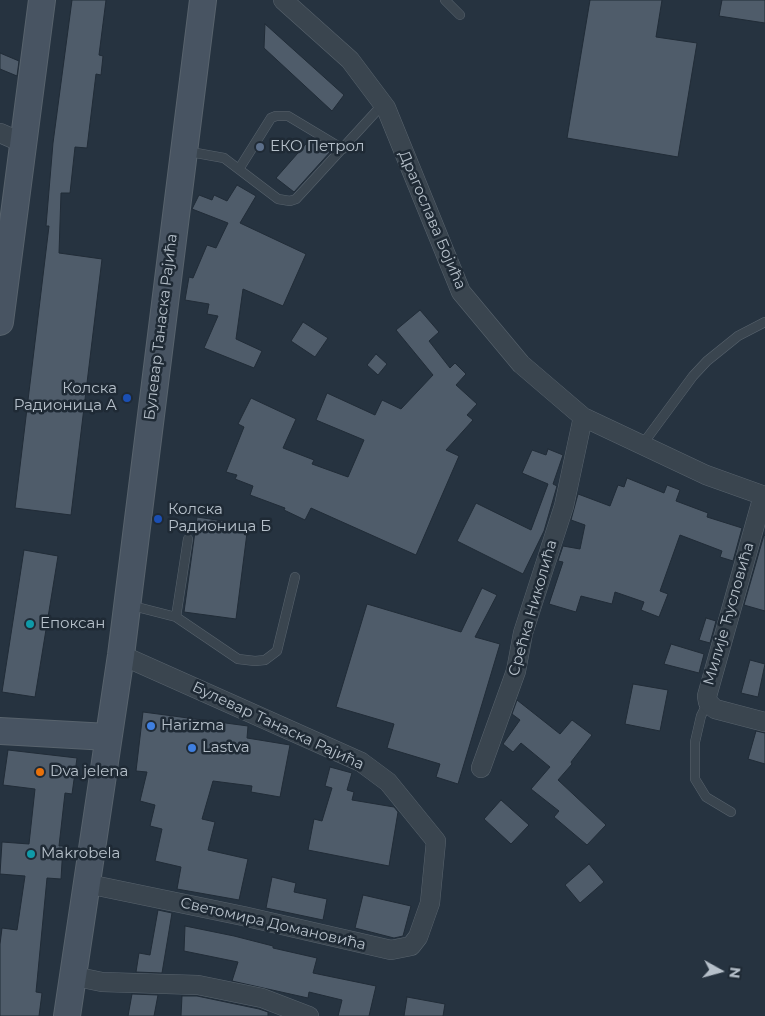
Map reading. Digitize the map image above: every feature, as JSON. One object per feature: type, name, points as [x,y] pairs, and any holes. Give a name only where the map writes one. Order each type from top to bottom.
[{"type":"main road","points":[[0,322],[12,138],[42,0]]},
{"type":"main road","name":"Булевар Танаска Рајића","points":[[67,1016],[121,655],[203,0]]},
{"type":"main road","points":[[0,731],[108,737]]},
{"type":"street","name":"Драгослава Бојића","points":[[283,0],[350,60],[383,104],[461,292],[521,364],[584,417],[706,475],[764,496]]},
{"type":"street","name":"Срећка Николића","points":[[481,768],[516,671],[523,633],[564,506],[584,417]]},
{"type":"street","name":"Милије Ћусловића","points":[[764,496],[707,690],[708,702],[720,711],[765,722]]},
{"type":"street","name":"Булевар Танаска Рајића","points":[[121,655],[361,762],[388,782],[436,841],[430,903]]},
{"type":"street","name":"Светомира Домановића","points":[[88,884],[244,916],[391,950],[411,946],[418,937],[430,903]]},
{"type":"street","points":[[73,976],[110,982],[198,985],[262,998],[309,1016]]},
{"type":"lane","points":[[445,0],[460,15]]},
{"type":"lane","points":[[184,151],[224,158],[278,199],[290,202],[296,199],[383,104]]},
{"type":"lane","points":[[239,169],[271,118],[276,116],[288,116],[343,149]]},
{"type":"lane","points":[[642,445],[688,381],[707,361],[738,336],[765,322]]},
{"type":"lane","points":[[176,617],[188,540]]},
{"type":"lane","points":[[127,605],[176,617],[238,659],[266,660],[277,652],[296,577]]},
{"type":"lane","points":[[708,702],[701,716],[695,742],[695,779],[706,797],[731,812]]},
{"type":"building","points":[[72,0],[106,0],[99,55],[103,56],[101,75],[96,74],[87,148],[75,147],[70,193],[61,193],[59,253],[102,259],[71,515],[15,508],[49,226],[46,226],[53,143]]},
{"type":"building","points":[[590,0],[662,0],[656,37],[697,43],[678,157],[567,138]]},
{"type":"building","points":[[722,0],[765,0],[765,23],[719,16]]},
{"type":"building","points":[[265,24],[344,95],[332,111],[264,48]]},
{"type":"building","points":[[0,53],[19,61],[17,76],[0,69]]},
{"type":"building","points":[[312,137],[331,151],[294,192],[276,178]]},
{"type":"building","points":[[237,185],[256,196],[240,223],[306,254],[283,306],[243,289],[236,339],[262,351],[254,368],[204,348],[218,316],[207,314],[209,304],[185,300],[189,277],[193,278],[207,245],[216,248],[228,223],[192,209],[199,195],[212,200],[214,195],[227,201]]},
{"type":"building","points":[[420,310],[439,332],[429,341],[450,368],[455,363],[466,374],[456,385],[477,404],[467,415],[473,420],[446,450],[459,456],[416,555],[311,508],[305,520],[284,510],[285,508],[250,495],[253,486],[235,479],[237,475],[226,472],[244,427],[238,424],[251,398],[296,419],[283,448],[314,460],[312,464],[348,477],[364,440],[316,420],[327,393],[375,415],[382,400],[401,409],[433,375],[396,330]]},
{"type":"building","points":[[303,322],[328,338],[315,357],[291,341]]},
{"type":"building","points":[[376,354],[387,364],[378,375],[367,365]]},
{"type":"building","points":[[548,449],[563,455],[553,484],[557,486],[544,531],[523,574],[457,541],[476,503],[531,530],[548,484],[522,473],[532,450],[546,455]]},
{"type":"building","points":[[627,478],[664,493],[667,485],[680,490],[676,501],[708,513],[707,517],[742,528],[733,561],[720,557],[722,551],[680,535],[660,591],[668,594],[659,617],[641,610],[644,602],[615,592],[612,604],[581,596],[576,612],[549,604],[563,562],[558,561],[563,546],[580,549],[585,525],[571,520],[578,494],[610,506],[618,485],[624,487]]},
{"type":"building","points":[[197,517],[248,525],[236,619],[184,612]]},
{"type":"building","points":[[765,536],[765,611],[744,605]]},
{"type":"building","name":"Епоксан","points":[[24,550],[58,556],[35,697],[2,692]]},
{"type":"building","points":[[482,588],[497,595],[475,637],[500,644],[458,784],[436,777],[440,764],[387,748],[394,724],[336,707],[367,604],[461,632]]},
{"type":"building","points":[[706,618],[716,621],[710,643],[699,640]]},
{"type":"building","points":[[671,644],[704,654],[699,673],[664,664]]},
{"type":"building","points":[[750,660],[765,664],[758,697],[741,693]]},
{"type":"building","points":[[633,684],[668,690],[660,731],[625,724]]},
{"type":"building","points":[[517,700],[560,734],[572,720],[592,735],[571,762],[572,764],[558,780],[606,825],[587,845],[554,817],[559,811],[531,789],[550,767],[521,743],[513,752],[503,744],[520,720],[512,714]]},
{"type":"building","points":[[143,712],[248,726],[247,738],[290,745],[280,797],[251,792],[252,786],[213,781],[202,819],[215,822],[208,850],[248,859],[239,900],[177,889],[181,867],[155,861],[162,829],[150,826],[155,805],[140,801],[147,772],[136,771]]},
{"type":"building","points":[[756,731],[765,733],[765,764],[748,759]]},
{"type":"building","points":[[8,750],[77,758],[72,794],[65,793],[59,846],[63,846],[61,879],[47,878],[36,992],[42,993],[39,1016],[0,1016],[0,944],[2,928],[17,930],[25,876],[0,874],[2,842],[29,844],[35,789],[3,785]]},
{"type":"building","points":[[330,767],[352,773],[347,790],[354,792],[352,800],[394,807],[398,812],[389,866],[308,850],[314,819],[322,821],[332,788],[325,786]]},
{"type":"building","points":[[501,800],[529,825],[511,844],[484,819]]},
{"type":"building","points":[[589,864],[604,882],[580,903],[565,885]]},
{"type":"building","points":[[272,877],[296,883],[294,892],[327,899],[323,920],[266,908]]},
{"type":"building","points":[[363,895],[411,906],[403,936],[394,938],[355,928]]},
{"type":"building","points":[[158,910],[172,913],[162,973],[136,972],[139,953],[150,955]]},
{"type":"building","points":[[185,926],[234,936],[273,946],[273,948],[317,958],[313,973],[376,986],[369,1016],[338,1016],[342,1000],[309,992],[308,998],[232,981],[238,962],[184,951]]},
{"type":"building","points":[[132,994],[158,995],[154,1016],[128,1016]]},
{"type":"building","points":[[182,996],[197,996],[259,1009],[268,1012],[268,1016],[181,1016]]},
{"type":"building","points":[[407,997],[445,1004],[443,1016],[404,1016]]},
{"type":"place","name":"ЕКО Петрол","points":[[260,147]]},
{"type":"place","name":"Колска Радионица А","points":[[127,398]]},
{"type":"place","name":"Колска Радионица Б","points":[[158,519]]},
{"type":"place","name":"Епоксан","points":[[30,624]]},
{"type":"place","name":"Harizma","points":[[151,726]]},
{"type":"place","name":"Lastva","points":[[192,748]]},
{"type":"place","name":"Dva jelena","points":[[40,772]]},
{"type":"place","name":"Makrobela","points":[[31,854]]}]
